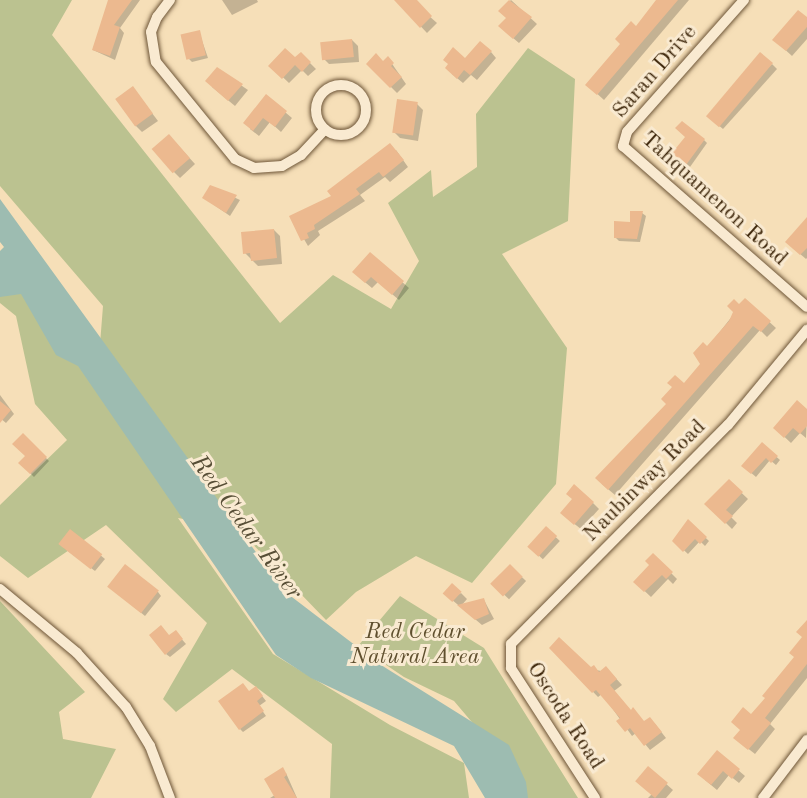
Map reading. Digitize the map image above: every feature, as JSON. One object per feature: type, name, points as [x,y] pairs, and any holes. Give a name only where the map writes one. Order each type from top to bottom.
[{"type":"street","points":[[170,0],[157,17],[151,32],[156,62],[235,159],[254,168],[282,166],[302,155],[325,129]]},
{"type":"street","name":"Saran Drive","points":[[623,144],[627,132],[744,0]]},
{"type":"street","points":[[340,85],[358,91],[366,108],[360,126],[343,135],[325,129],[316,112],[322,94],[340,85]]},
{"type":"street","name":"Tahquamenon Road","points":[[623,144],[628,154],[807,307]]},
{"type":"street","name":"Naubinway Road","points":[[508,654],[516,637],[728,425],[807,330]]},
{"type":"street","points":[[0,590],[72,648],[126,707],[150,746],[170,798]]},
{"type":"street","name":"Oscoda Road","points":[[508,654],[511,668],[595,798]]},
{"type":"street","points":[[763,798],[807,740]]},
{"type":"green space","points":[[0,0],[72,0],[52,35],[280,323],[333,275],[391,309],[419,261],[388,203],[431,170],[433,197],[477,167],[476,114],[528,48],[575,79],[568,221],[502,254],[567,348],[556,484],[472,583],[416,556],[356,592],[326,620],[238,529],[178,518],[273,654],[390,725],[464,763],[469,798],[330,798],[332,744],[232,669],[176,712],[163,699],[207,623],[106,525],[28,578],[0,556],[0,505],[67,440],[35,404],[16,316],[0,303],[0,261],[97,382],[103,306],[0,186]]},
{"type":"green space","name":"Red Cedar Natural Area","points":[[400,596],[484,648],[578,798],[523,798],[526,786],[454,701],[404,677],[358,646]]},
{"type":"green space","points":[[0,601],[85,692],[59,712],[63,739],[116,749],[91,798],[0,798]]},
{"type":"water","points":[[0,199],[284,591],[381,665],[509,745],[526,782],[528,798],[485,798],[454,746],[311,678],[276,655],[78,366],[56,355],[21,294],[0,297],[0,251],[4,247],[0,242]]},
{"type":"building","points":[[108,0],[132,0],[114,25],[120,27],[110,56],[92,50]]},
{"type":"building","points":[[394,0],[417,0],[432,16],[420,28]]},
{"type":"building","points":[[509,0],[532,17],[513,39],[498,26],[506,18],[498,11]]},
{"type":"building","points":[[656,0],[678,0],[597,95],[585,85],[620,44],[615,39],[631,21],[636,26]]},
{"type":"building","points":[[798,10],[807,17],[807,27],[786,51],[772,40]]},
{"type":"building","points":[[200,30],[206,55],[186,60],[181,34]]},
{"type":"building","points":[[352,39],[354,57],[322,60],[320,42]]},
{"type":"building","points":[[480,41],[492,51],[470,75],[464,70],[457,79],[445,68],[448,64],[443,60],[453,47],[465,58]]},
{"type":"building","points":[[285,48],[295,57],[301,52],[311,62],[302,72],[295,65],[282,79],[268,66]]},
{"type":"building","points":[[760,52],[773,63],[719,127],[706,116]]},
{"type":"building","points":[[376,53],[383,61],[388,56],[394,63],[391,66],[402,77],[390,88],[366,64]]},
{"type":"building","points":[[217,67],[243,84],[228,101],[205,81]]},
{"type":"building","points":[[133,86],[153,114],[135,126],[115,99]]},
{"type":"building","points":[[266,94],[287,111],[275,127],[263,118],[253,131],[243,123]]},
{"type":"building","points":[[397,99],[418,102],[413,136],[392,133]]},
{"type":"building","points":[[682,121],[705,139],[686,165],[672,153],[685,137],[675,128]]},
{"type":"building","points":[[169,134],[190,158],[173,173],[152,149]]},
{"type":"building","points":[[390,143],[404,160],[383,177],[379,172],[356,189],[360,194],[314,225],[315,229],[307,233],[309,238],[301,241],[289,216],[331,196],[327,191]]},
{"type":"building","points":[[210,185],[237,195],[226,213],[202,198]]},
{"type":"building","points":[[630,211],[643,211],[637,239],[614,238],[614,221],[630,222]]},
{"type":"building","points":[[807,217],[807,248],[800,255],[785,242]]},
{"type":"building","points":[[274,229],[277,258],[251,261],[250,253],[243,254],[241,232]]},
{"type":"building","points":[[370,252],[404,281],[392,295],[371,277],[365,283],[352,272]]},
{"type":"building","points":[[745,298],[771,321],[761,332],[753,326],[608,490],[595,478],[666,404],[661,399],[672,387],[667,383],[675,375],[684,383],[700,364],[693,353],[703,342],[707,346],[729,321],[733,312],[727,306],[734,299],[739,304]]},
{"type":"building","points":[[797,400],[807,409],[807,426],[800,434],[793,428],[784,438],[773,428]]},
{"type":"building","points":[[0,401],[11,410],[0,423]]},
{"type":"building","points":[[23,433],[47,457],[30,474],[18,463],[25,456],[12,444]]},
{"type":"building","points":[[762,442],[778,456],[771,463],[766,458],[751,474],[741,466]]},
{"type":"building","points":[[729,479],[743,492],[726,510],[733,516],[725,524],[704,504]]},
{"type":"building","points":[[574,484],[594,502],[574,525],[560,513],[572,499],[566,494]]},
{"type":"building","points":[[688,519],[707,537],[700,544],[695,539],[683,552],[672,541]]},
{"type":"building","points":[[546,526],[557,536],[538,557],[527,547]]},
{"type":"building","points":[[70,529],[102,554],[91,569],[58,544]]},
{"type":"building","points":[[653,553],[673,572],[666,579],[662,575],[644,592],[633,582],[649,565],[645,561]]},
{"type":"building","points":[[125,564],[159,590],[141,613],[107,587]]},
{"type":"building","points":[[510,564],[523,577],[503,597],[490,584]]},
{"type":"building","points":[[452,583],[462,592],[452,602],[443,593]]},
{"type":"building","points":[[484,598],[489,614],[475,620],[457,605]]},
{"type":"building","points":[[807,620],[807,664],[765,718],[771,723],[748,750],[733,738],[740,730],[731,722],[743,707],[751,714],[765,698],[762,696],[794,657],[789,653],[802,637],[796,632]]},
{"type":"building","points":[[161,625],[169,635],[176,630],[183,639],[165,655],[149,635]]},
{"type":"building","points":[[559,637],[591,667],[594,665],[599,672],[606,666],[617,679],[610,685],[631,710],[633,707],[644,721],[650,717],[662,732],[644,746],[630,728],[625,732],[616,721],[620,718],[596,690],[592,693],[549,648]]},
{"type":"building","points":[[243,683],[249,691],[256,686],[263,696],[257,701],[264,711],[239,730],[218,701]]},
{"type":"building","points":[[717,750],[740,769],[732,779],[723,771],[711,785],[697,774]]},
{"type":"building","points":[[648,766],[668,783],[655,798],[635,781]]},
{"type":"building","points":[[283,767],[287,775],[284,777],[297,798],[275,798],[264,779]]},
{"type":"water label","name":"Red Cedar River","points":[[245,528]]}]
